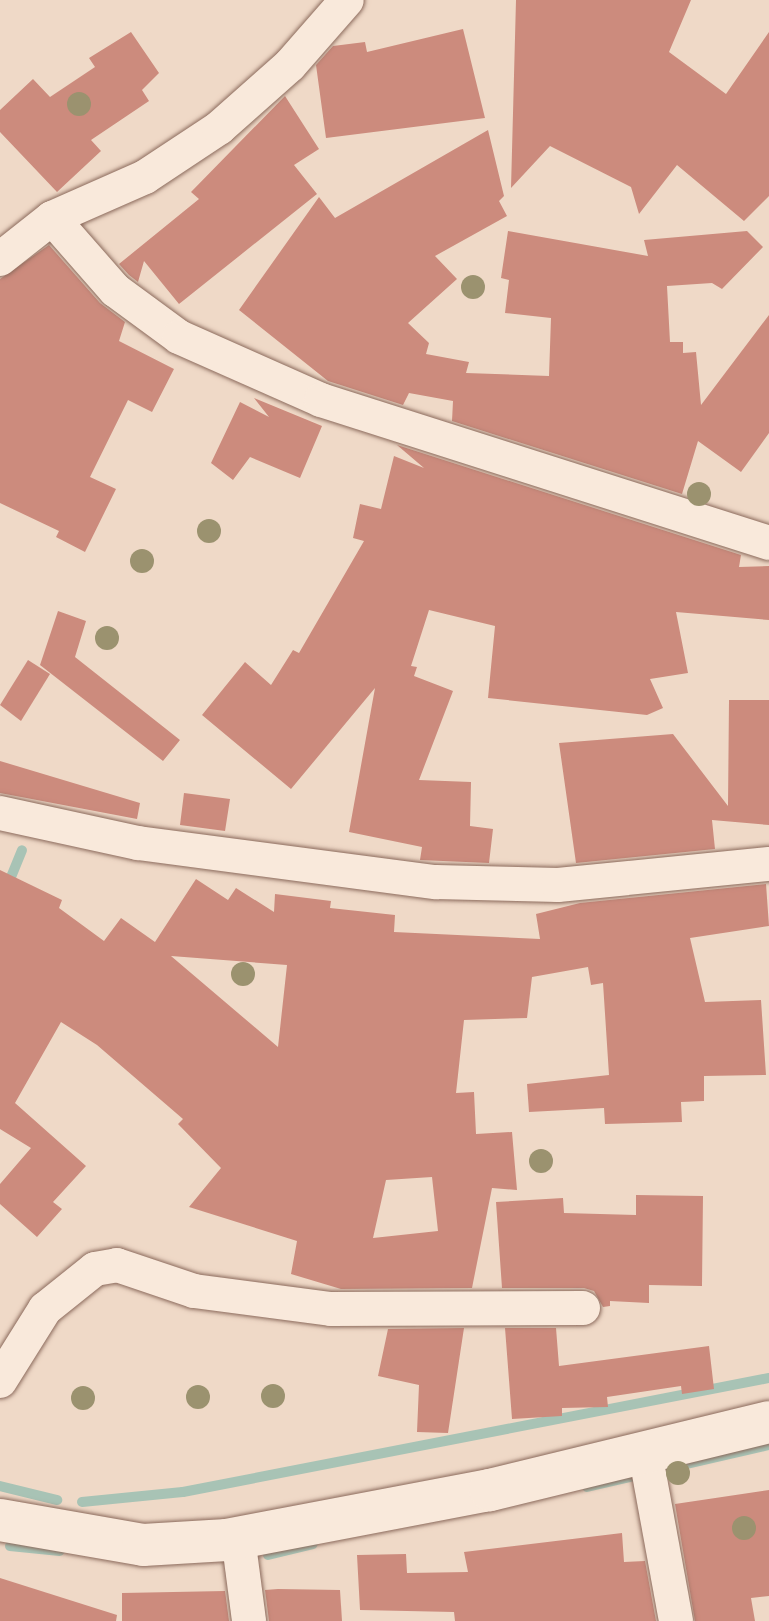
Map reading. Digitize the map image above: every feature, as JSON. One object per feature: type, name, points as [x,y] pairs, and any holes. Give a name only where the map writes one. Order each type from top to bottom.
[{"type":"street","points":[[0,259],[52,218],[145,177],[219,128],[290,65],[347,0]]},
{"type":"street","points":[[52,218],[115,290],[179,337],[321,400],[769,543]]},
{"type":"street","points":[[0,813],[138,843],[463,884],[558,885],[769,864]]},
{"type":"street","points":[[0,1381],[45,1309],[95,1269],[117,1265],[194,1291],[331,1309],[583,1308]]},
{"type":"street","points":[[0,1520],[143,1545],[238,1537],[379,1514],[769,1422]]},
{"type":"street","points":[[645,1452],[676,1621]]},
{"type":"street","points":[[238,1537],[249,1621]]},
{"type":"building","points":[[516,0],[691,0],[669,52],[726,94],[769,32],[769,196],[744,221],[677,165],[639,214],[631,187],[550,146],[511,188]]},
{"type":"building","points":[[463,29],[485,118],[326,138],[316,65],[333,46],[365,42],[367,52]]},
{"type":"building","points":[[131,32],[159,73],[142,90],[149,101],[91,140],[101,151],[57,192],[0,132],[0,110],[33,79],[50,97],[95,67],[89,58]]},
{"type":"building","points":[[285,96],[319,149],[294,165],[317,194],[179,304],[144,261],[138,282],[129,275],[119,264],[199,199],[191,192]]},
{"type":"building","points":[[488,130],[504,196],[499,201],[507,216],[435,256],[457,279],[408,323],[429,343],[426,354],[469,362],[466,373],[549,376],[551,318],[505,313],[509,280],[501,278],[508,231],[648,256],[644,240],[747,231],[763,247],[722,289],[712,283],[667,286],[670,342],[683,342],[683,353],[696,352],[701,405],[769,315],[769,433],[741,472],[698,441],[682,494],[452,421],[453,401],[409,393],[403,405],[328,381],[239,310],[319,197],[335,218]]},
{"type":"building","points":[[49,245],[100,303],[125,322],[119,341],[174,369],[152,412],[128,400],[90,477],[116,489],[85,552],[56,537],[59,531],[0,503],[0,279]]},
{"type":"building","points":[[254,398],[322,426],[300,478],[250,457],[233,480],[211,463],[240,402],[269,417]]},
{"type":"building","points":[[397,445],[741,555],[739,567],[769,566],[769,620],[676,612],[688,673],[650,679],[663,708],[647,715],[488,698],[495,626],[429,610],[411,666],[417,667],[414,676],[453,691],[419,780],[471,782],[470,826],[493,829],[489,863],[420,860],[422,847],[349,832],[375,688],[291,789],[202,715],[245,662],[271,685],[293,650],[299,653],[364,541],[353,538],[360,504],[381,509],[394,456],[424,468]]},
{"type":"building","points":[[58,611],[86,621],[75,657],[180,740],[163,761],[40,665]]},
{"type":"building","points":[[28,660],[50,674],[21,721],[0,705]]},
{"type":"building","points":[[729,700],[769,700],[769,825],[712,820],[715,849],[576,863],[559,743],[673,734],[728,806]]},
{"type":"building","points":[[0,761],[140,803],[137,819],[0,793]]},
{"type":"building","points":[[184,793],[230,799],[225,831],[180,825]]},
{"type":"building","points":[[0,870],[62,900],[59,908],[104,941],[121,918],[155,942],[196,879],[228,900],[236,888],[274,912],[275,894],[331,901],[330,908],[395,915],[394,932],[540,939],[536,914],[580,903],[766,884],[769,926],[690,938],[705,1002],[761,1000],[766,1075],[704,1076],[704,1101],[681,1102],[682,1122],[605,1124],[604,1108],[529,1112],[527,1084],[609,1075],[603,983],[591,985],[588,967],[532,977],[527,1018],[464,1020],[456,1093],[474,1092],[476,1134],[512,1132],[517,1190],[492,1188],[472,1288],[341,1289],[291,1274],[297,1241],[189,1207],[221,1168],[178,1124],[183,1119],[97,1045],[61,1022],[15,1103],[86,1166],[53,1202],[62,1209],[37,1237],[0,1204],[0,1184],[31,1148],[0,1129]],"holes":[[[171,956],[287,965],[278,1047]],[[432,1177],[438,1231],[373,1238],[386,1180]]]},
{"type":"building","points":[[636,1195],[703,1196],[702,1286],[649,1285],[649,1303],[610,1301],[610,1306],[603,1307],[594,1291],[584,1288],[502,1288],[496,1202],[563,1198],[564,1213],[636,1215]]},
{"type":"building","points":[[464,1328],[448,1433],[417,1432],[419,1385],[378,1376],[388,1329]]},
{"type":"building","points":[[505,1328],[556,1328],[559,1366],[709,1346],[714,1389],[682,1394],[681,1386],[607,1397],[608,1407],[562,1408],[562,1416],[512,1419]]},
{"type":"building","points":[[769,1490],[769,1596],[751,1598],[755,1621],[695,1621],[675,1504]]},
{"type":"building","points":[[622,1533],[624,1562],[645,1561],[656,1621],[455,1621],[454,1612],[360,1610],[357,1555],[406,1554],[407,1573],[468,1572],[464,1552]]},
{"type":"building","points":[[0,1578],[117,1615],[116,1621],[0,1621]]},
{"type":"building","points":[[265,1590],[340,1590],[342,1621],[269,1621]]},
{"type":"building","points":[[225,1591],[229,1621],[122,1621],[122,1593]]},
{"type":"waterway","points":[[0,904],[22,850]]},
{"type":"waterway","points":[[82,1502],[183,1492],[769,1378]]},
{"type":"waterway","points":[[587,1487],[769,1445]]},
{"type":"waterway","points":[[0,1486],[57,1500]]},
{"type":"waterway","points":[[268,1555],[313,1544]]},
{"type":"waterway","points":[[10,1546],[60,1551]]}]
